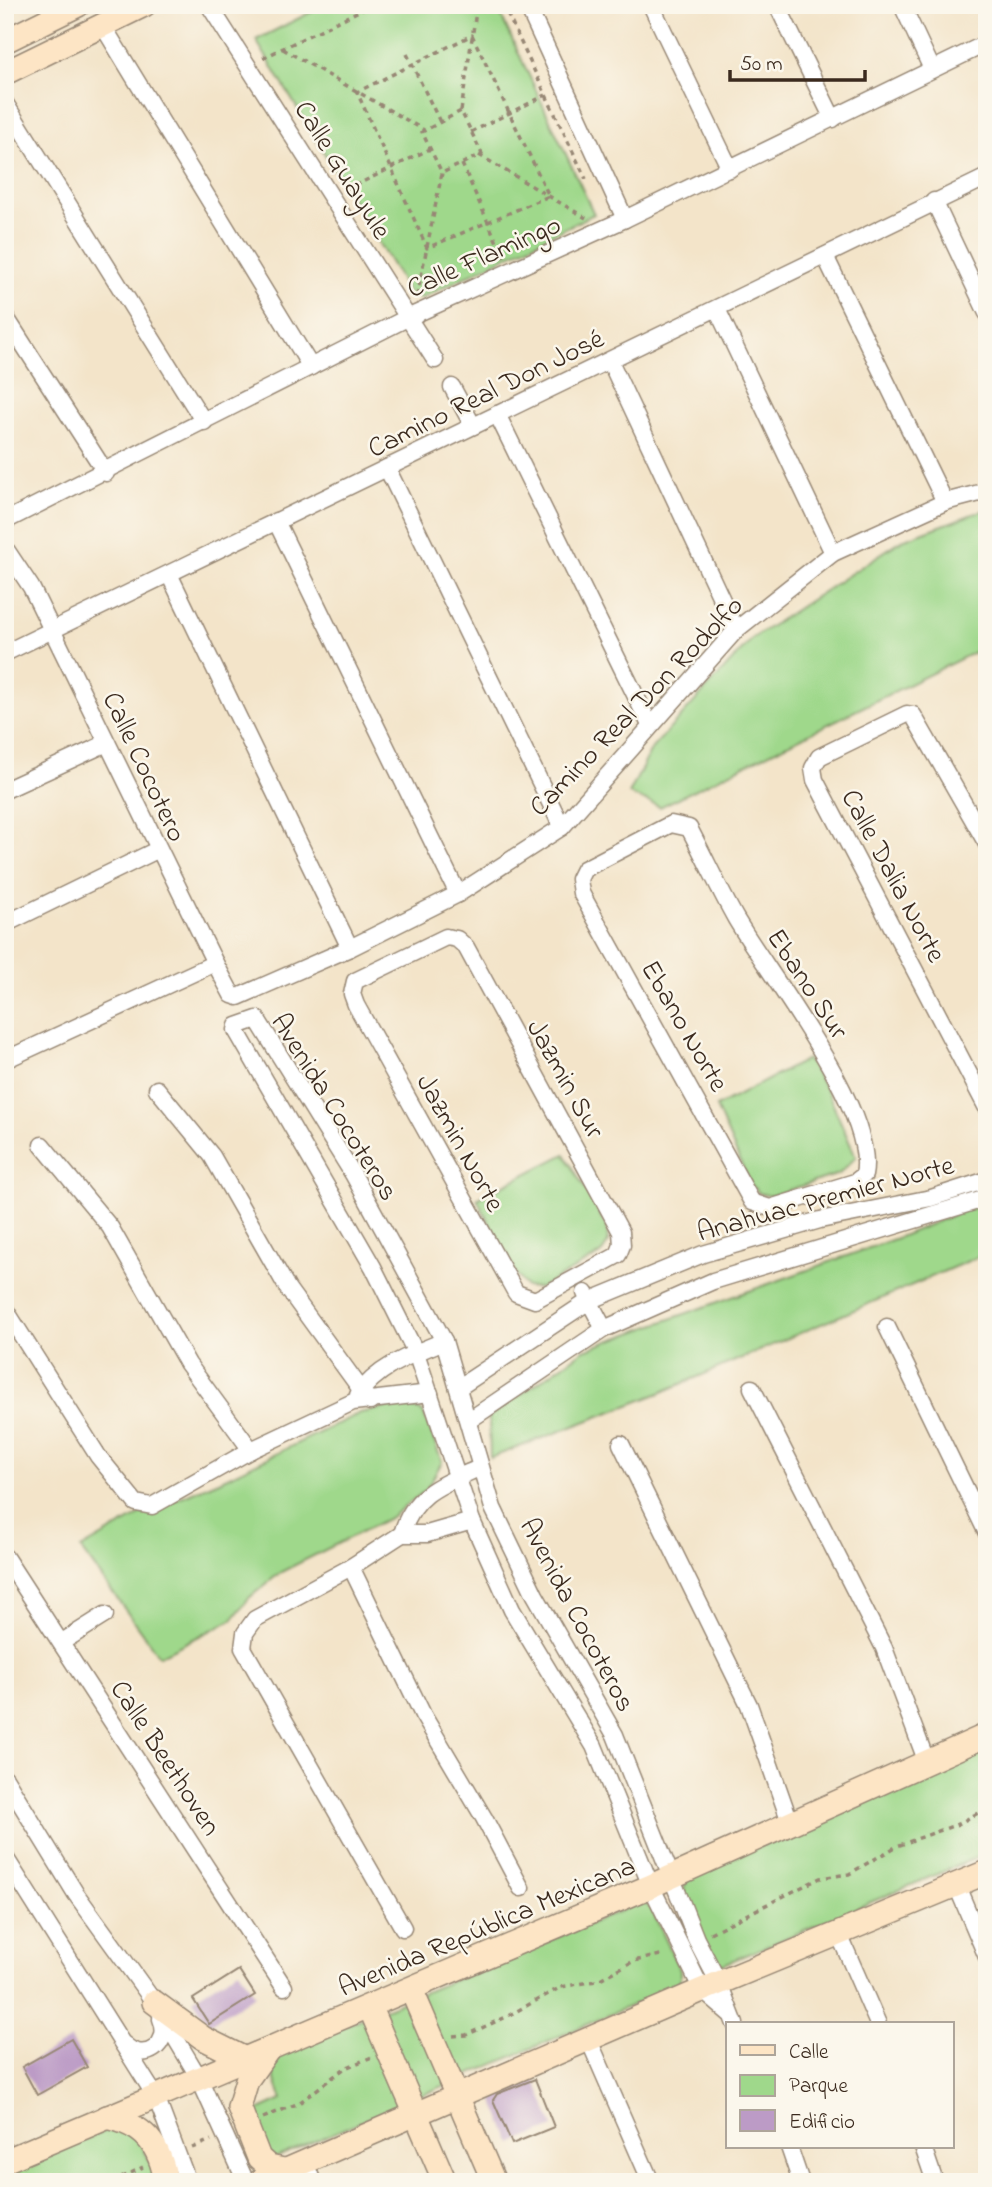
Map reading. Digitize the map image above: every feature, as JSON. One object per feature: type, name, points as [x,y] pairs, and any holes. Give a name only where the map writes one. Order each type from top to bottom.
[{"type":"main road","points":[[7,35],[78,5]]},
{"type":"main road","points":[[15,69],[144,5]]},
{"type":"main road","name":"Avenida República Mexicana","points":[[5,2161],[156,2097],[198,2076],[370,2008],[661,1882],[926,1760],[987,1735]]},
{"type":"main road","points":[[259,2182],[301,2172],[458,2094],[838,1932],[987,1872]]},
{"type":"main road","points":[[411,1989],[494,2182]]},
{"type":"main road","points":[[154,2002],[203,2038],[245,2059]]},
{"type":"main road","points":[[370,2008],[445,2182]]},
{"type":"main road","points":[[268,2050],[247,2080],[239,2108],[259,2158],[269,2167],[301,2172]]},
{"type":"main road","points":[[107,2117],[140,2127],[153,2144],[166,2182]]},
{"type":"street","name":"Calle Guayule","points":[[209,5],[411,313],[435,360]]},
{"type":"street","points":[[527,5],[625,219]]},
{"type":"street","points":[[651,5],[730,169]]},
{"type":"street","points":[[777,5],[832,119]]},
{"type":"street","points":[[902,5],[932,69]]},
{"type":"street","points":[[103,26],[311,367]]},
{"type":"street","points":[[7,35],[15,69]]},
{"type":"street","name":"Calle Flamingo","points":[[5,521],[106,473],[411,313],[625,219],[987,43]]},
{"type":"street","points":[[5,103],[204,422]]},
{"type":"street","name":"Camino Real Don José","points":[[5,653],[987,177]]},
{"type":"street","points":[[934,201],[987,313]]},
{"type":"street","points":[[825,256],[945,502]]},
{"type":"street","points":[[718,309],[833,554]]},
{"type":"street","points":[[5,316],[106,473]]},
{"type":"street","points":[[610,361],[736,630]]},
{"type":"street","points":[[452,387],[473,426]]},
{"type":"street","points":[[497,414],[650,725]]},
{"type":"street","points":[[387,468],[562,827]]},
{"type":"street","name":"Camino Real Don Rodolfo","points":[[245,996],[458,894],[562,827],[736,630],[833,554],[945,502],[987,491]]},
{"type":"street","points":[[276,521],[458,894]]},
{"type":"street","name":"Calle Cocotero","points":[[5,548],[29,584],[215,964],[232,995],[245,996]]},
{"type":"street","points":[[169,573],[350,948]]},
{"type":"street","name":"Calle Dalia Norte","points":[[987,844],[913,715],[906,714],[819,757],[813,768],[987,1108]]},
{"type":"street","points":[[5,790],[107,743]]},
{"type":"street","name":"Ebano Sur","points":[[632,843],[671,824],[689,828],[737,919],[839,1081],[867,1155],[864,1175],[855,1182],[810,1197]]},
{"type":"street","name":"Ebano Norte","points":[[632,843],[584,869],[579,879],[581,893],[752,1202],[770,1208],[810,1197]]},
{"type":"street","points":[[5,925],[157,850]]},
{"type":"street","name":"Jazmin Sur","points":[[406,954],[446,937],[457,939],[466,947],[621,1232],[622,1245],[618,1255],[579,1278]]},
{"type":"street","name":"Jazmin Norte","points":[[406,954],[355,981],[352,994],[356,1005],[516,1293],[535,1300],[579,1278]]},
{"type":"street","points":[[5,1060],[215,964]]},
{"type":"street","name":"Avenida Cocoteros","points":[[252,1018],[257,1019],[353,1174],[443,1341],[493,1508],[535,1595],[615,1735],[661,1882],[594,1746],[512,1610],[472,1521],[416,1353],[373,1267],[236,1030],[237,1026],[252,1018]]},
{"type":"street","points":[[157,1089],[212,1156],[288,1289],[367,1394]]},
{"type":"street","points":[[42,1145],[110,1227],[188,1364],[251,1450]]},
{"type":"street","name":"Anahuac Premier Norte","points":[[468,1421],[604,1329],[713,1281],[831,1246],[934,1206],[987,1180]]},
{"type":"street","points":[[810,1197],[831,1246]]},
{"type":"street","name":"Anahuac Premier Norte","points":[[458,1388],[589,1301],[703,1254],[820,1220],[987,1198]]},
{"type":"street","points":[[579,1278],[604,1329]]},
{"type":"street","points":[[5,1309],[98,1456],[136,1503],[152,1506],[251,1450],[353,1402],[367,1394],[392,1364],[443,1341]]},
{"type":"street","points":[[887,1326],[987,1533]]},
{"type":"street","points":[[752,1388],[884,1648],[926,1760]]},
{"type":"street","points":[[367,1394],[430,1393]]},
{"type":"street","points":[[621,1444],[749,1705],[790,1822]]},
{"type":"street","points":[[402,1534],[407,1514],[416,1503],[456,1478],[480,1468]]},
{"type":"street","points":[[403,1928],[243,1648],[244,1633],[255,1619],[351,1567],[402,1534],[427,1534],[472,1521]]},
{"type":"street","name":"Calle Beethoven","points":[[5,1557],[284,1987]]},
{"type":"street","points":[[351,1567],[423,1715],[484,1818],[521,1888]]},
{"type":"street","points":[[62,1643],[105,1615]]},
{"type":"street","points":[[6,1779],[76,1894],[154,2002],[198,2076],[246,2182]]},
{"type":"street","points":[[5,1857],[36,1902],[112,2030],[156,2097],[188,2182]]},
{"type":"street","points":[[661,1882],[710,1986],[732,2019]]},
{"type":"street","points":[[956,1884],[987,1958]]},
{"type":"street","points":[[838,1932],[877,2022]]},
{"type":"street","points":[[112,2030],[127,2048],[137,2053],[146,2054],[157,2048],[164,2039],[166,2029],[154,2002]]},
{"type":"street","points":[[588,2038],[651,2182]]},
{"type":"street","points":[[789,2148],[801,2182]]},
{"type":"street","points":[[923,2148],[935,2182]]},
{"type":"path","points":[[258,61],[372,5]]},
{"type":"path","points":[[383,5],[386,12]]},
{"type":"path","points":[[442,173],[482,154],[461,111],[477,5]]},
{"type":"path","points":[[503,5],[592,191]]},
{"type":"path","points":[[357,92],[472,36]]},
{"type":"path","points":[[472,36],[549,196]]},
{"type":"path","points":[[283,48],[425,131]]},
{"type":"path","points":[[407,54],[440,122]]},
{"type":"path","points":[[357,92],[427,248]]},
{"type":"path","points":[[471,132],[546,95]]},
{"type":"path","points":[[411,313],[442,173],[422,132],[461,111]]},
{"type":"path","points":[[341,193],[430,149]]},
{"type":"path","points":[[478,155],[591,221],[579,227]]},
{"type":"path","points":[[462,164],[506,263]]},
{"type":"path","points":[[427,248],[549,196]]},
{"type":"green space","points":[[325,5],[496,5],[594,214],[420,299],[410,295],[256,40]]},
{"type":"green space","points":[[987,509],[987,646],[660,807],[629,794],[652,748],[753,638],[902,540]]},
{"type":"green space","points":[[807,1059],[828,1093],[856,1157],[839,1174],[770,1196],[759,1193],[750,1184],[716,1107]]},
{"type":"green space","points":[[565,1154],[607,1227],[608,1243],[601,1254],[540,1288],[526,1287],[515,1273],[477,1199]]},
{"type":"green space","points":[[987,1201],[987,1253],[660,1393],[490,1458],[489,1417],[584,1350],[897,1238]]},
{"type":"green space","points":[[402,1404],[423,1412],[442,1462],[426,1490],[391,1517],[281,1572],[249,1598],[232,1620],[159,1656],[81,1549],[143,1513],[219,1481],[360,1413]]},
{"type":"green space","points":[[987,1749],[987,1853],[722,1965],[709,1959],[686,1905],[685,1884],[689,1876]]},
{"type":"green space","points":[[642,1902],[651,1908],[680,1970],[680,1982],[672,1988],[273,2159],[244,2117],[282,2100],[271,2069],[283,2051]]},
{"type":"green space","points":[[121,2124],[134,2130],[157,2175],[155,2182],[5,2182],[5,2174]]},
{"type":"building","points":[[239,1970],[255,1995],[209,2024],[193,1999]]},
{"type":"building","points":[[71,2039],[87,2067],[37,2095],[22,2067]]},
{"type":"building","points":[[535,2079],[554,2127],[512,2144],[493,2100],[497,2094]]}]
